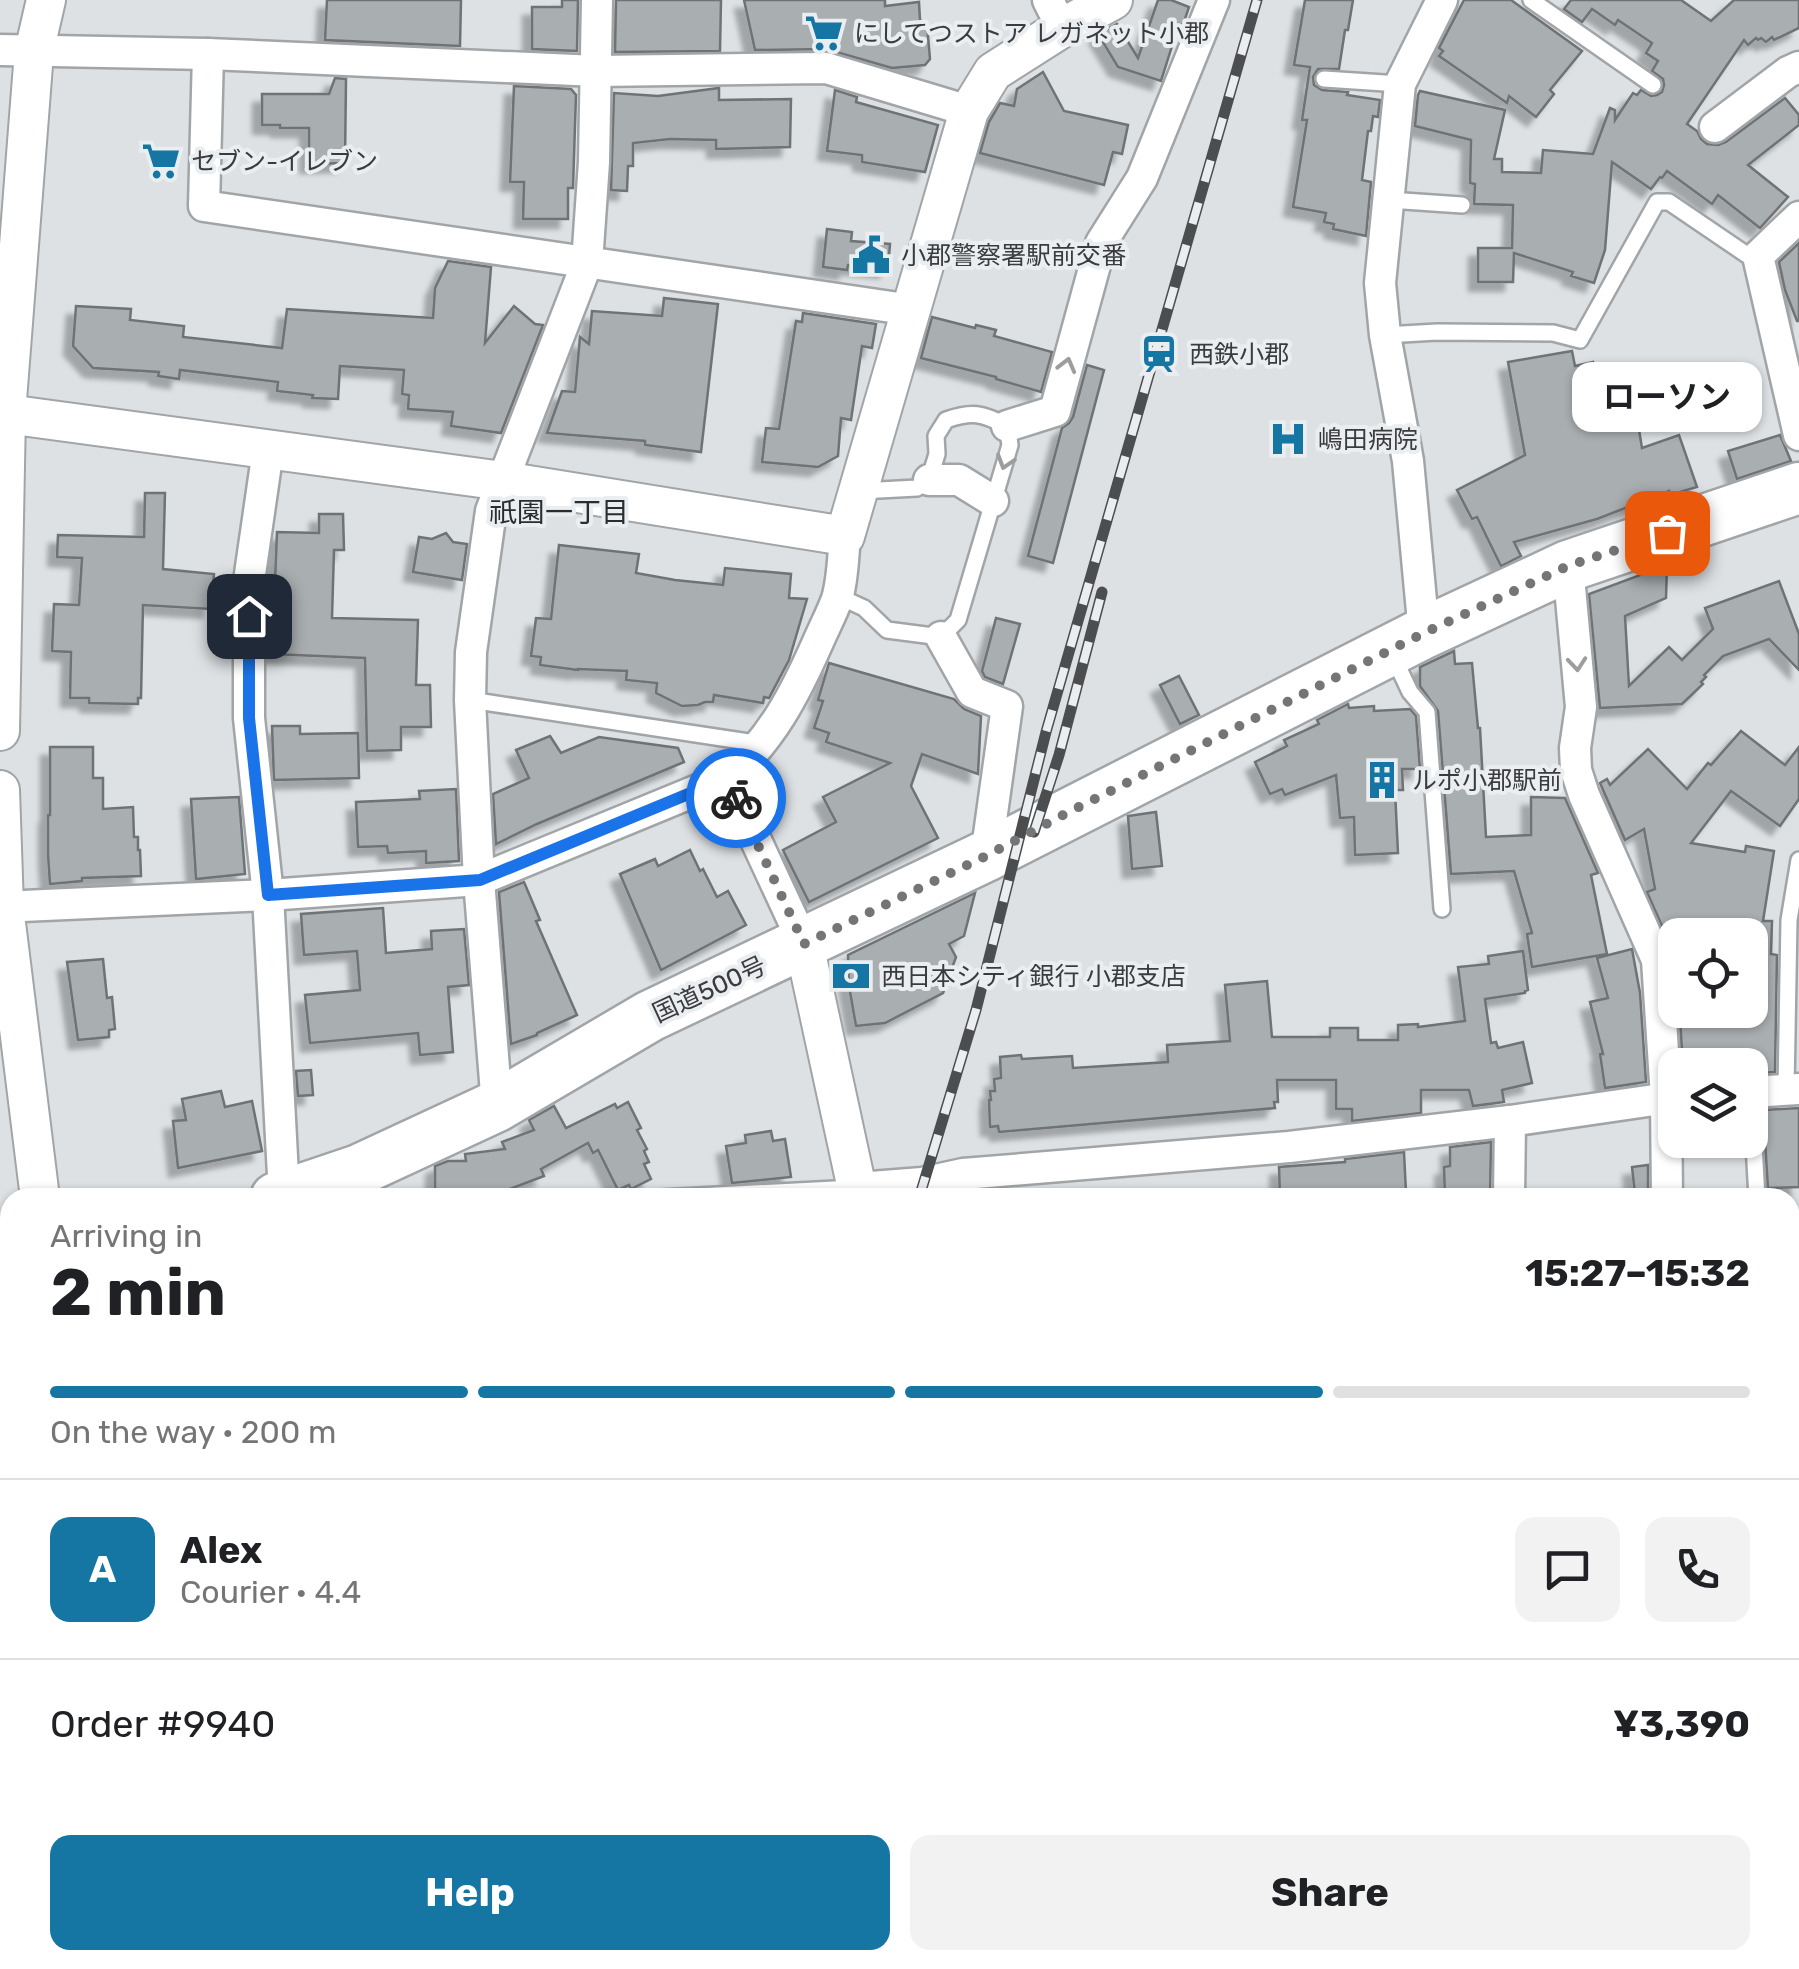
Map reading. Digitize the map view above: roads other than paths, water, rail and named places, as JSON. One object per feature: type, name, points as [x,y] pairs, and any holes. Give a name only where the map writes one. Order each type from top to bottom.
[{"type":"highway","name":"国道500号","points":[[304,1188],[359,1170],[497,1106],[650,1016],[986,856],[1407,641],[1568,566],[1799,488]]},
{"type":"street","points":[[0,730],[3,413],[17,51],[46,0]]},
{"type":"street","points":[[497,1106],[470,700],[472,652],[492,511],[587,263],[598,71],[597,0]]},
{"type":"street","points":[[2,907],[268,895],[480,880],[727,778],[762,744],[784,712],[838,596],[845,536],[970,111],[993,72],[1055,14],[1114,0]]},
{"type":"street","points":[[1007,426],[1055,412],[1100,244],[1142,178],[1214,0]]},
{"type":"street","points":[[1407,641],[1408,461],[1385,335],[1380,283],[1400,84],[1442,0]]},
{"type":"street","points":[[17,51],[208,54],[598,71],[826,68],[970,111]]},
{"type":"street","points":[[208,54],[204,206],[912,310]]},
{"type":"street","points":[[1715,128],[1799,67]]},
{"type":"street","points":[[1799,217],[1758,256],[1799,435]]},
{"type":"street","points":[[3,413],[503,481],[845,536]]},
{"type":"street","points":[[268,450],[249,581],[249,718],[268,895],[280,1188]]},
{"type":"street","points":[[929,480],[959,480],[993,502]]},
{"type":"street","points":[[1568,566],[1581,707],[1574,748],[1576,770],[1657,960],[1666,1048]]},
{"type":"street","points":[[942,638],[972,692],[1007,706],[986,856]]},
{"type":"street","points":[[727,778],[804,944],[858,1188]]},
{"type":"street","points":[[0,790],[2,907],[39,1188]]},
{"type":"street","points":[[1768,1091],[1793,1089]]},
{"type":"street","points":[[894,1188],[963,1174],[1290,1147],[1658,1099]]},
{"type":"street","points":[[1509,1188],[1510,1121]]},
{"type":"street","points":[[1668,1188],[1669,1158]]},
{"type":"lane","points":[[1531,0],[1653,86]]},
{"type":"lane","points":[[1324,79],[1400,84]]},
{"type":"lane","points":[[1389,200],[1462,205]]},
{"type":"lane","points":[[1385,335],[1554,332],[1580,340],[1656,202],[1669,202],[1747,255],[1758,256]]},
{"type":"lane","points":[[838,596],[864,608],[887,630],[942,638],[958,620],[1010,445],[1007,426],[968,412],[946,420],[936,436],[937,454],[929,480],[918,488],[860,491]]},
{"type":"lane","points":[[1407,641],[1410,692],[1428,712],[1442,908]]},
{"type":"lane","points":[[470,700],[762,744]]},
{"type":"lane","points":[[1793,1089],[1789,920],[1799,860]]},
{"type":"lane","points":[[1755,1158],[1757,1188]]},
{"type":"railway","points":[[922,1188],[976,1010],[1046,732],[1257,0]]},
{"type":"railway","points":[[1034,832],[1059,755],[1102,592]]},
{"type":"place","name":"にしてつストア レガネット小郡","points":[[824,33]]},
{"type":"place","name":"セブン-イレブン","points":[[161,161]]},
{"type":"place","name":"小郡警察署駅前交番","points":[[871,255]]},
{"type":"place","name":"西鉄小郡","points":[[1159,354]]},
{"type":"place","name":"嶋田病院","points":[[1288,439]]},
{"type":"place","name":"ローソン","points":[[1667,533]]},
{"type":"place","name":"ルポ小郡駅前","points":[[1382,780]]},
{"type":"place","name":"西日本シティ銀行 小郡支店","points":[[851,976]]},
{"type":"district","name":"祇園一丁目","points":[[559,512]]}]
